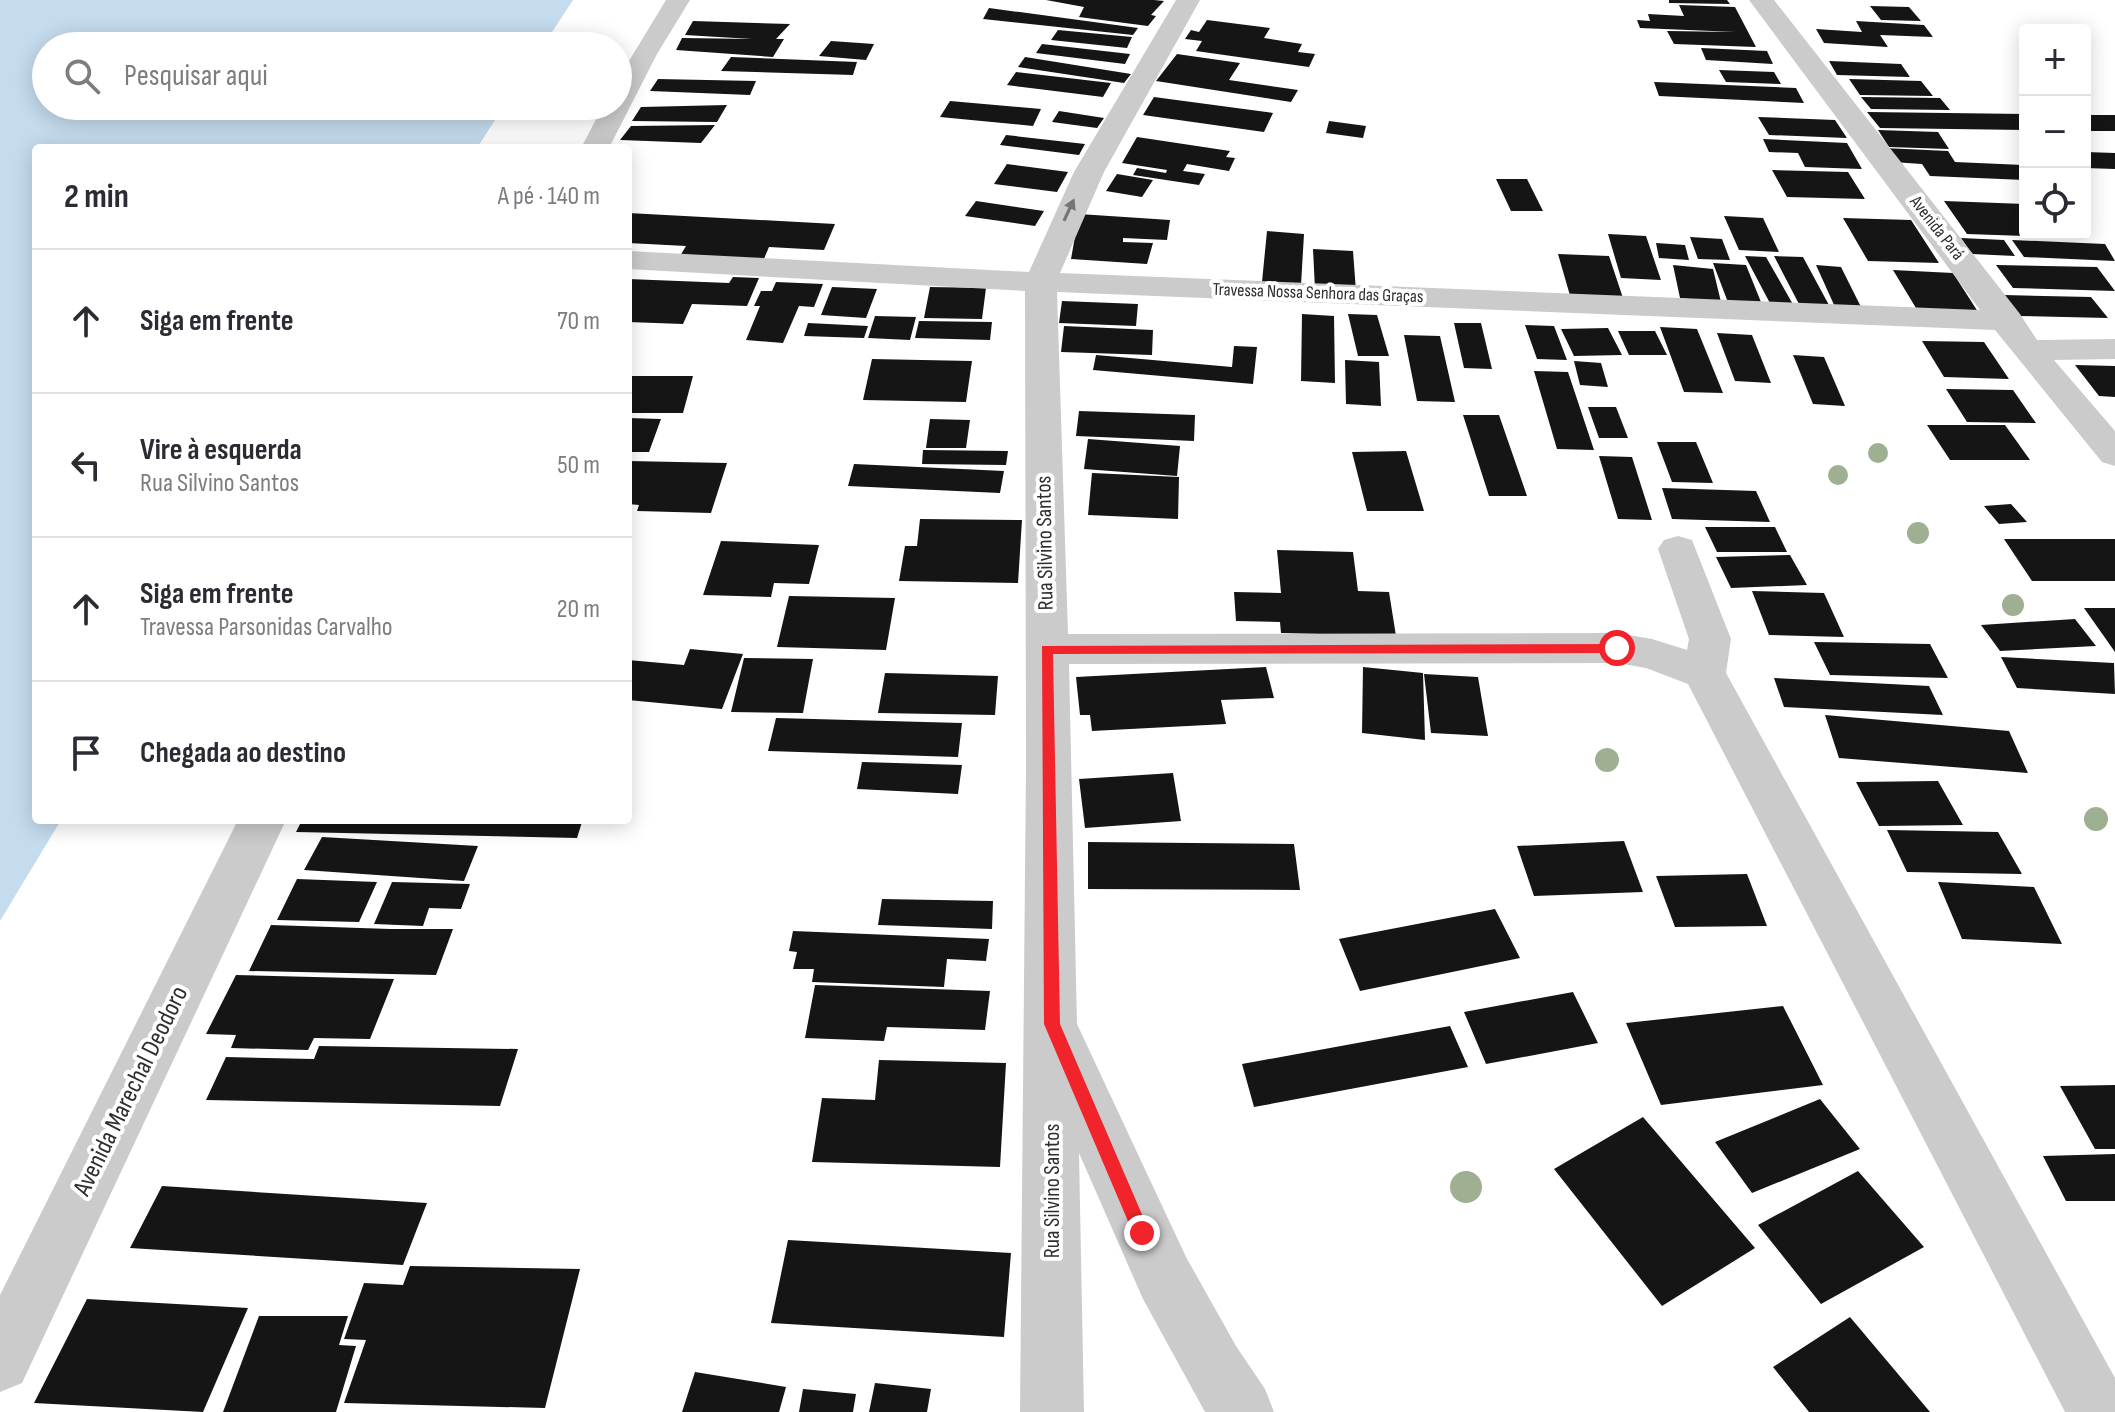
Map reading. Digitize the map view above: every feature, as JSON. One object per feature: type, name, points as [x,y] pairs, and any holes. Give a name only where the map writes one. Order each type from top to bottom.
[{"type":"street","points":[[632,78],[678,0]]},
{"type":"street","name":"Rua Silvino Santos","points":[[1052,1412],[1052,1024],[1041,282],[1058,234],[1098,149],[1188,0]]},
{"type":"street","name":"Avenida Pará","points":[[1761,0],[2008,321],[2027,350],[2115,454]]},
{"type":"street","points":[[597,144],[610,120]]},
{"type":"street","name":"Travessa Nossa Senhora das Graças","points":[[632,260],[1041,282],[2008,321]]},
{"type":"street","points":[[2027,350],[2115,349]]},
{"type":"street","points":[[1678,549],[1710,639],[1704,673],[2099,1412]]},
{"type":"street","points":[[1046,649],[1617,648],[1652,654],[1704,673]]},
{"type":"street","name":"Avenida Marechal Deodoro","points":[[0,1361],[260,824]]},
{"type":"street","points":[[1052,1024],[1142,1233],[1215,1373],[1242,1412]]},
{"type":"water","points":[[0,0],[573,0],[552,32],[32,32],[32,120],[495,120],[480,144],[32,144],[32,824],[59,824],[0,921]]},
{"type":"building","points":[[1046,0],[1164,1],[1151,15],[1156,16],[1148,26],[1079,17],[1084,7]]},
{"type":"building","points":[[1669,0],[1727,0],[1730,4],[1669,3]]},
{"type":"building","points":[[1679,5],[1735,7],[1756,47],[1674,44],[1667,31],[1736,32],[1640,28],[1637,20],[1650,21],[1648,14],[1684,16]]},
{"type":"building","points":[[1870,6],[1909,7],[1921,21],[1881,20]]},
{"type":"building","points":[[989,8],[1138,28],[1133,35],[983,19]]},
{"type":"building","points":[[1207,20],[1270,28],[1264,38],[1302,44],[1298,52],[1315,54],[1309,67],[1196,51],[1202,41],[1185,39],[1191,30],[1199,32]]},
{"type":"building","points":[[693,21],[790,24],[776,39],[784,39],[773,57],[676,50],[682,38],[752,39],[685,35]]},
{"type":"building","points":[[1856,21],[1924,25],[1933,37],[1880,35],[1888,47],[1824,43],[1816,29],[1862,32]]},
{"type":"building","points":[[1058,30],[1132,37],[1127,48],[1051,40]]},
{"type":"building","points":[[831,41],[874,44],[866,60],[819,56]]},
{"type":"building","points":[[1042,44],[1130,54],[1125,64],[1036,53]]},
{"type":"building","points":[[1701,48],[1767,51],[1773,64],[1706,60]]},
{"type":"building","points":[[1177,54],[1240,63],[1229,80],[1298,90],[1291,102],[1156,81]]},
{"type":"building","points":[[731,57],[857,62],[853,75],[721,71]]},
{"type":"building","points":[[1025,57],[1131,74],[1124,83],[1018,67]]},
{"type":"building","points":[[1829,61],[1901,64],[1910,77],[1837,75]]},
{"type":"building","points":[[1719,70],[1774,72],[1781,84],[1726,82]]},
{"type":"building","points":[[1016,72],[1111,83],[1103,97],[1007,85]]},
{"type":"building","points":[[658,79],[756,81],[750,95],[650,91]]},
{"type":"building","points":[[1849,79],[1921,81],[1933,96],[1860,95]]},
{"type":"building","points":[[1654,82],[1796,88],[1804,103],[1659,96]]},
{"type":"building","points":[[1154,97],[1273,113],[1264,132],[1143,115]]},
{"type":"building","points":[[1861,97],[1940,98],[1950,110],[1871,109]]},
{"type":"building","points":[[950,101],[1041,109],[1033,126],[940,117]]},
{"type":"building","points":[[727,105],[717,122],[632,121],[641,107]]},
{"type":"building","points":[[1059,111],[1104,118],[1097,128],[1052,122]]},
{"type":"building","points":[[1867,112],[2019,114],[2019,130],[1880,128]]},
{"type":"building","points":[[2091,115],[2115,115],[2115,131],[2091,131]]},
{"type":"building","points":[[1758,117],[1835,120],[1847,138],[1769,135]]},
{"type":"building","points":[[1329,121],[1366,126],[1363,138],[1326,133]]},
{"type":"building","points":[[715,125],[701,143],[620,140],[631,126]]},
{"type":"building","points":[[1878,130],[1938,132],[1949,149],[1889,147]]},
{"type":"building","points":[[1006,135],[1085,144],[1079,155],[1000,145]]},
{"type":"building","points":[[1137,137],[1230,151],[1226,157],[1235,158],[1229,171],[1187,164],[1183,171],[1205,174],[1199,185],[1133,175],[1137,168],[1166,173],[1167,170],[1122,163]]},
{"type":"building","points":[[1763,139],[1847,143],[1862,169],[1805,167],[1798,153],[1769,152]]},
{"type":"building","points":[[1884,148],[1948,151],[1955,162],[2019,165],[2019,180],[1930,176],[1922,164],[1892,162]]},
{"type":"building","points":[[2091,152],[2115,153],[2115,169],[2091,168]]},
{"type":"building","points":[[1007,164],[1068,172],[1057,192],[994,184]]},
{"type":"building","points":[[1772,170],[1848,172],[1865,199],[1787,197]]},
{"type":"building","points":[[1117,174],[1153,180],[1142,197],[1106,191]]},
{"type":"building","points":[[1496,179],[1527,179],[1543,211],[1511,211]]},
{"type":"building","points":[[976,201],[1044,211],[1035,226],[965,216]]},
{"type":"building","points":[[1944,201],[2019,204],[2019,236],[1967,234]]},
{"type":"building","points":[[632,213],[835,224],[824,250],[769,247],[763,261],[680,256],[686,246],[632,243]]},
{"type":"building","points":[[1079,214],[1170,220],[1167,240],[1123,238],[1123,242],[1153,243],[1147,264],[1071,259]]},
{"type":"building","points":[[1724,216],[1763,218],[1779,252],[1739,250]]},
{"type":"building","points":[[1843,218],[1911,220],[1939,263],[1868,261]]},
{"type":"building","points":[[1267,231],[1304,234],[1301,285],[1262,282]]},
{"type":"building","points":[[1608,234],[1646,236],[1661,280],[1621,278]]},
{"type":"building","points":[[1690,237],[1722,239],[1730,260],[1698,259]]},
{"type":"building","points":[[1961,238],[2004,240],[2015,256],[1972,254]]},
{"type":"building","points":[[2012,240],[2105,244],[2115,261],[2024,257]]},
{"type":"building","points":[[1656,243],[1685,245],[1689,260],[1659,258]]},
{"type":"building","points":[[1313,249],[1353,251],[1356,291],[1315,289]]},
{"type":"building","points":[[1558,254],[1609,256],[1624,301],[1571,299]]},
{"type":"building","points":[[1745,256],[1766,257],[1795,308],[1772,307]]},
{"type":"building","points":[[1774,256],[1803,257],[1830,307],[1800,306]]},
{"type":"building","points":[[1713,263],[1746,265],[1763,307],[1729,305]]},
{"type":"building","points":[[1673,265],[1713,269],[1721,302],[1680,298]]},
{"type":"building","points":[[1816,265],[1841,267],[1862,309],[1835,307]]},
{"type":"building","points":[[1996,265],[2097,267],[2115,291],[2013,288]]},
{"type":"building","points":[[1893,270],[1953,273],[1980,315],[1919,313]]},
{"type":"building","points":[[733,277],[759,278],[747,306],[692,304],[683,324],[632,322],[632,279],[729,283]]},
{"type":"building","points":[[776,282],[823,284],[814,307],[799,306],[783,343],[746,340],[760,306],[754,306],[761,291],[772,291]]},
{"type":"building","points":[[832,287],[877,289],[866,318],[821,315]]},
{"type":"building","points":[[930,287],[986,288],[982,319],[924,318]]},
{"type":"building","points":[[2004,295],[2091,297],[2108,318],[2019,316]]},
{"type":"building","points":[[1062,301],[1138,304],[1136,326],[1059,323]]},
{"type":"building","points":[[1302,314],[1334,316],[1335,383],[1301,381]]},
{"type":"building","points":[[1348,314],[1377,315],[1389,356],[1358,356]]},
{"type":"building","points":[[875,316],[916,317],[910,340],[868,338]]},
{"type":"building","points":[[919,321],[992,322],[990,340],[915,338]]},
{"type":"building","points":[[808,323],[868,326],[864,338],[804,336]]},
{"type":"building","points":[[1454,323],[1481,323],[1492,369],[1464,368]]},
{"type":"building","points":[[1525,325],[1554,326],[1567,360],[1537,359]]},
{"type":"building","points":[[1064,326],[1153,330],[1152,355],[1061,352]]},
{"type":"building","points":[[1660,327],[1697,329],[1723,393],[1684,392]]},
{"type":"building","points":[[1608,328],[1622,355],[1574,356],[1561,329]]},
{"type":"building","points":[[1618,331],[1655,331],[1667,355],[1629,355]]},
{"type":"building","points":[[1717,333],[1752,335],[1771,383],[1735,381]]},
{"type":"building","points":[[1404,335],[1440,336],[1455,402],[1417,401]]},
{"type":"building","points":[[1922,341],[1984,342],[2009,379],[1944,377]]},
{"type":"building","points":[[1234,346],[1257,347],[1253,384],[1093,370],[1096,355],[1232,367]]},
{"type":"building","points":[[1793,355],[1824,357],[1845,406],[1813,404]]},
{"type":"building","points":[[872,359],[972,361],[966,402],[863,400]]},
{"type":"building","points":[[1345,360],[1379,362],[1381,406],[1346,404]]},
{"type":"building","points":[[1574,361],[1601,363],[1608,387],[1580,385]]},
{"type":"building","points":[[2075,365],[2115,366],[2115,397],[2099,396]]},
{"type":"building","points":[[1534,371],[1568,372],[1594,450],[1557,449]]},
{"type":"building","points":[[632,376],[693,376],[683,413],[632,413]]},
{"type":"building","points":[[1946,389],[2013,390],[2036,423],[1967,422]]},
{"type":"building","points":[[1588,407],[1616,407],[1628,438],[1599,438]]},
{"type":"building","points":[[1079,411],[1195,415],[1194,441],[1076,436]]},
{"type":"building","points":[[1463,415],[1499,415],[1527,496],[1489,496]]},
{"type":"building","points":[[632,418],[661,419],[649,452],[632,452]]},
{"type":"building","points":[[930,419],[970,420],[966,448],[926,448]]},
{"type":"building","points":[[1927,425],[2005,425],[2030,460],[1950,460]]},
{"type":"building","points":[[1088,439],[1180,446],[1177,476],[1084,469]]},
{"type":"building","points":[[1657,442],[1696,442],[1713,483],[1672,482]]},
{"type":"building","points":[[923,450],[1008,451],[1006,465],[922,464]]},
{"type":"building","points":[[1406,451],[1424,511],[1367,511],[1352,452]]},
{"type":"building","points":[[1599,456],[1632,457],[1652,520],[1618,519]]},
{"type":"building","points":[[632,461],[727,463],[711,513],[637,511],[639,505],[632,504]]},
{"type":"building","points":[[854,464],[1004,471],[1000,493],[848,486]]},
{"type":"building","points":[[1092,473],[1179,477],[1178,519],[1088,515]]},
{"type":"building","points":[[1662,488],[1756,491],[1770,522],[1672,519]]},
{"type":"building","points":[[2011,504],[2027,522],[1999,524],[1984,506]]},
{"type":"building","points":[[920,519],[1022,520],[1018,583],[899,581],[905,546],[917,546]]},
{"type":"building","points":[[1705,527],[1775,527],[1787,552],[1717,552]]},
{"type":"building","points":[[2004,539],[2115,539],[2115,581],[2032,581]]},
{"type":"building","points":[[721,541],[819,545],[809,584],[774,583],[771,597],[703,595]]},
{"type":"building","points":[[1277,550],[1353,552],[1358,591],[1389,592],[1396,636],[1281,633],[1280,622],[1236,621],[1234,592],[1281,593]]},
{"type":"building","points":[[1790,555],[1807,585],[1731,588],[1716,557]]},
{"type":"building","points":[[1752,591],[1824,593],[1844,637],[1769,635]]},
{"type":"building","points":[[789,596],[895,598],[886,650],[777,647]]},
{"type":"building","points":[[2084,608],[2115,608],[2115,652]]},
{"type":"building","points":[[2075,619],[2096,646],[2000,651],[1981,625]]},
{"type":"building","points":[[1814,642],[1930,644],[1948,678],[1830,675]]},
{"type":"building","points":[[690,649],[743,654],[722,709],[632,700],[632,660],[684,665]]},
{"type":"building","points":[[2001,657],[2114,663],[2115,694],[2017,688]]},
{"type":"building","points":[[744,658],[813,659],[803,713],[731,712]]},
{"type":"building","points":[[1266,667],[1274,698],[1221,700],[1226,724],[1092,731],[1090,715],[1080,715],[1076,677]]},
{"type":"building","points":[[1363,667],[1423,673],[1425,740],[1362,733]]},
{"type":"building","points":[[885,673],[998,676],[995,715],[878,713]]},
{"type":"building","points":[[1424,674],[1478,677],[1488,736],[1431,733]]},
{"type":"building","points":[[1774,678],[1929,686],[1943,715],[1784,707]]},
{"type":"building","points":[[1825,715],[2009,731],[2028,773],[1839,758]]},
{"type":"building","points":[[776,718],[962,723],[958,757],[768,751]]},
{"type":"building","points":[[862,762],[962,765],[958,794],[857,789]]},
{"type":"building","points":[[1173,773],[1181,821],[1085,828],[1079,779]]},
{"type":"building","points":[[1938,781],[1963,825],[1879,826],[1856,782]]},
{"type":"building","points":[[300,824],[581,824],[577,838],[296,832]]},
{"type":"building","points":[[1887,830],[1998,832],[2022,874],[1907,872]]},
{"type":"building","points":[[322,837],[478,846],[464,881],[304,870]]},
{"type":"building","points":[[1624,841],[1643,892],[1534,896],[1517,846]]},
{"type":"building","points":[[1088,842],[1294,844],[1300,890],[1088,889]]},
{"type":"building","points":[[1747,874],[1767,926],[1675,927],[1656,876]]},
{"type":"building","points":[[297,879],[377,882],[359,922],[277,920]]},
{"type":"building","points":[[392,882],[470,884],[461,909],[429,908],[423,926],[374,924]]},
{"type":"building","points":[[1938,882],[2034,887],[2062,944],[1962,939]]},
{"type":"building","points":[[882,899],[993,901],[992,929],[878,925]]},
{"type":"building","points":[[1495,909],[1520,958],[1360,991],[1339,939]]},
{"type":"building","points":[[271,925],[453,929],[436,975],[249,971]]},
{"type":"building","points":[[793,931],[989,939],[986,961],[947,959],[944,987],[812,982],[814,969],[793,969],[797,952],[789,951]]},
{"type":"building","points":[[236,975],[394,979],[370,1039],[314,1038],[308,1050],[231,1048],[236,1035],[206,1034]]},
{"type":"building","points":[[815,985],[990,991],[985,1030],[887,1027],[884,1041],[805,1038]]},
{"type":"building","points":[[1573,992],[1598,1043],[1486,1064],[1464,1012]]},
{"type":"building","points":[[1783,1006],[1823,1085],[1661,1105],[1626,1023]]},
{"type":"building","points":[[1450,1026],[1468,1067],[1254,1107],[1242,1064]]},
{"type":"building","points":[[319,1046],[518,1049],[500,1106],[206,1100],[226,1057],[314,1059]]},
{"type":"building","points":[[879,1060],[1006,1063],[1000,1167],[812,1162],[822,1098],[875,1100]]},
{"type":"building","points":[[2115,1085],[2115,1149],[2095,1149],[2060,1086]]},
{"type":"building","points":[[1820,1099],[1860,1149],[1752,1193],[1715,1142]]},
{"type":"building","points":[[1643,1117],[1755,1248],[1662,1306],[1554,1169]]},
{"type":"building","points":[[2115,1154],[2115,1201],[2066,1201],[2043,1156]]},
{"type":"building","points":[[1858,1171],[1924,1247],[1821,1304],[1758,1225]]},
{"type":"building","points":[[162,1186],[427,1203],[403,1265],[130,1248]]},
{"type":"building","points":[[788,1240],[1011,1253],[1004,1337],[771,1323]]},
{"type":"building","points":[[410,1266],[580,1269],[545,1408],[344,1403],[366,1340],[344,1339],[364,1283],[403,1285]]},
{"type":"building","points":[[87,1299],[248,1308],[203,1412],[34,1403]]},
{"type":"building","points":[[259,1316],[348,1316],[339,1345],[356,1346],[336,1412],[223,1412]]},
{"type":"building","points":[[1850,1317],[1930,1412],[1809,1412],[1773,1367]]},
{"type":"building","points":[[695,1372],[786,1387],[779,1412],[682,1412]]},
{"type":"building","points":[[875,1383],[931,1389],[927,1412],[869,1412]]},
{"type":"building","points":[[803,1389],[856,1394],[853,1412],[799,1412]]},
{"type":"route","points":[[1142,1233],[1052,1024],[1046,649],[1617,648]]}]
